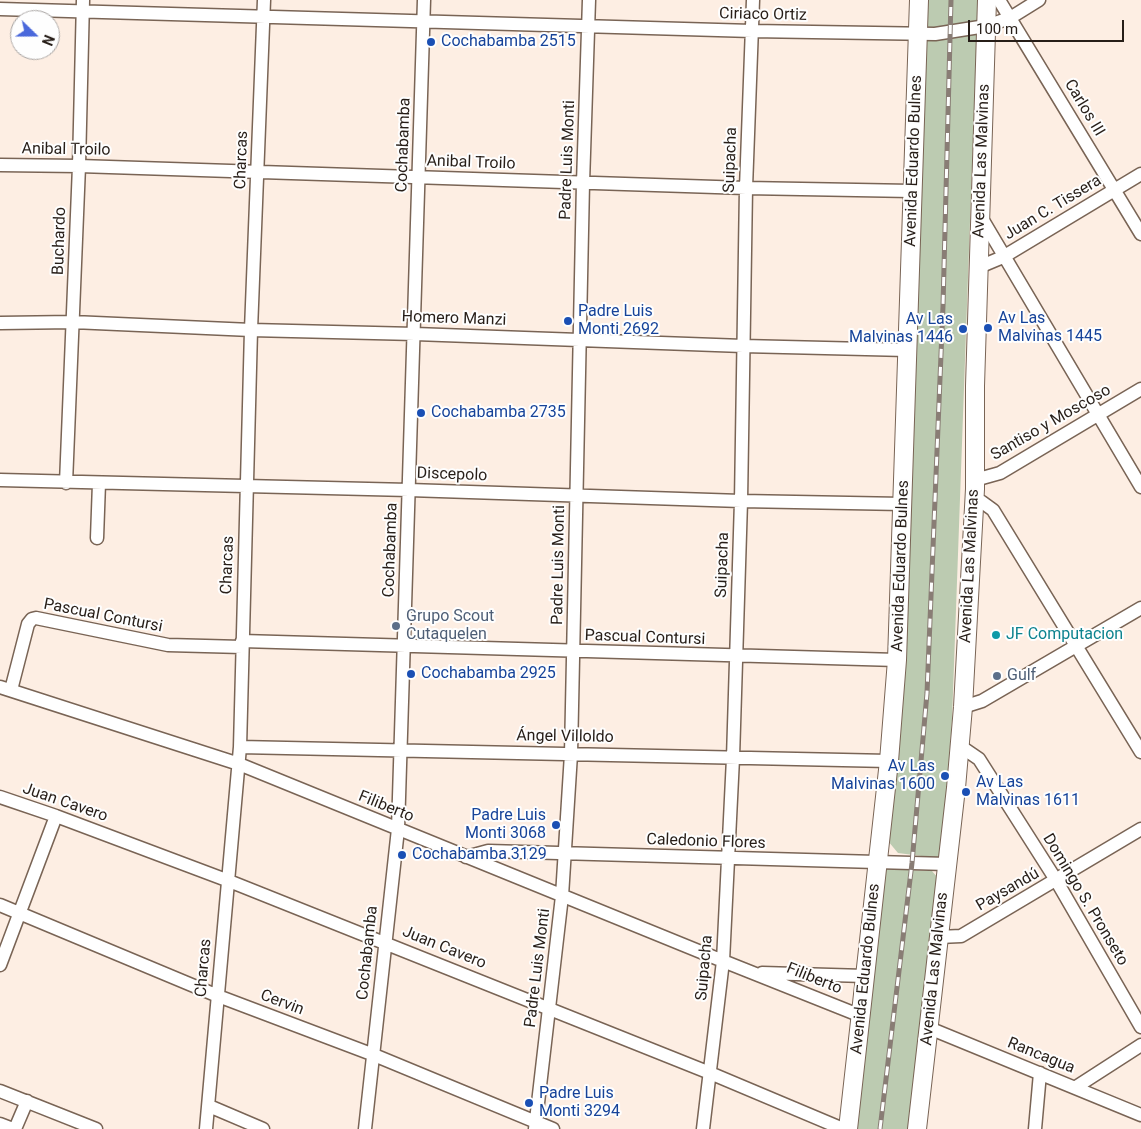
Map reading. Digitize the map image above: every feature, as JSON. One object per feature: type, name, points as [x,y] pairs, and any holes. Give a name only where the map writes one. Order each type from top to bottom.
[{"type":"main road","name":"Avenida Eduardo Bulnes","points":[[848,1129],[889,761],[897,660],[919,0]]},
{"type":"main road","name":"Avenida Las Malvinas","points":[[917,1129],[963,707],[975,480],[975,386],[987,0]]},
{"type":"street","name":"Charcas","points":[[206,1129],[240,747],[251,330],[264,0]]},
{"type":"street","name":"Cochabamba","points":[[365,1129],[398,829],[424,0]]},
{"type":"street","name":"Padre Luis Monti","points":[[535,1126],[562,896],[571,754],[578,495],[583,183],[589,0]]},
{"type":"street","name":"Suipacha","points":[[703,1129],[723,961],[733,758],[741,501],[746,188],[753,0]]},
{"type":"street","name":"Carlos III","points":[[999,0],[1141,234]]},
{"type":"street","name":"Ciriaco Ortiz","points":[[0,8],[83,6],[264,16],[752,31],[935,34],[986,26],[1010,18],[1039,0]]},
{"type":"street","name":"Buchardo","points":[[66,483],[79,166],[83,6]]},
{"type":"street","name":"Anibal Troilo","points":[[0,165],[746,188],[912,191]]},
{"type":"street","name":"Juan C. Tissera","points":[[979,267],[1003,257],[1141,174]]},
{"type":"street","points":[[981,217],[1141,487]]},
{"type":"street","name":"Homero Manzi","points":[[0,323],[73,322],[251,330],[907,350]]},
{"type":"street","name":"Santiso y Moscoso","points":[[975,480],[1000,473],[1141,389]]},
{"type":"street","name":"Discepolo","points":[[0,480],[903,504]]},
{"type":"street","points":[[97,538],[99,483]]},
{"type":"street","points":[[974,501],[982,502],[994,510],[1141,752]]},
{"type":"street","points":[[963,707],[982,701],[1141,608]]},
{"type":"street","name":"Pascual Contursi","points":[[6,689],[28,624],[32,619],[36,618],[168,645],[242,644],[404,647],[897,660]]},
{"type":"street","name":"Filiberto","points":[[6,689],[239,764],[861,1016]]},
{"type":"street","name":"Domingo S. Pronseto","points":[[960,746],[979,759],[1056,880],[1141,1026]]},
{"type":"street","name":"Ángel Villoldo","points":[[240,747],[889,761]]},
{"type":"street","name":"Juan Cavero","points":[[0,797],[229,881],[710,1073],[843,1129]]},
{"type":"street","points":[[0,965],[56,816]]},
{"type":"street","name":"Paysandú","points":[[939,937],[961,936],[1141,829]]},
{"type":"street","name":"Caledonio Flores","points":[[466,857],[488,851],[947,864]]},
{"type":"street","name":"Cervin","points":[[0,905],[218,996],[374,1056],[535,1126],[553,1129]]},
{"type":"street","name":"Filiberto","points":[[754,973],[865,976]]},
{"type":"street","name":"Rancagua","points":[[929,1028],[1141,1115]]},
{"type":"street","points":[[1076,1088],[1141,1046]]},
{"type":"street","points":[[1035,1129],[1040,1073]]},
{"type":"street","points":[[0,1091],[96,1129]]},
{"type":"street","points":[[0,1124],[14,1129],[27,1101]]},
{"type":"street","points":[[209,1106],[263,1129]]},
{"type":"green space","points":[[928,0],[978,0],[952,720],[942,851],[937,858],[898,853],[888,841],[905,671]]},
{"type":"green space","points":[[885,869],[932,871],[938,878],[908,1129],[851,1129]]},
{"type":"railway","points":[[880,1129],[912,863],[927,693],[943,306],[951,0]]},
{"type":"place","name":"Cochabamba 2515","points":[[431,42]]},
{"type":"place","name":"Padre Luis Monti 2692","points":[[568,321]]},
{"type":"place","name":"Av Las Malvinas 1445","points":[[988,328]]},
{"type":"place","name":"Av Las Malvinas 1446","points":[[963,329]]},
{"type":"place","name":"Cochabamba 2735","points":[[421,413]]},
{"type":"place","name":"Grupo Scout Cutaquelen","points":[[396,626]]},
{"type":"place","name":"JF Computacion","points":[[996,635]]},
{"type":"place","name":"Cochabamba 2925","points":[[411,674]]},
{"type":"place","name":"Gulf","points":[[997,676]]},
{"type":"place","name":"Av Las Malvinas 1600","points":[[945,776]]},
{"type":"place","name":"Av Las Malvinas 1611","points":[[966,792]]},
{"type":"place","name":"Padre Luis Monti 3068","points":[[556,825]]},
{"type":"place","name":"Cochabamba 3129","points":[[402,855]]},
{"type":"place","name":"Padre Luis Monti 3294","points":[[529,1103]]}]
